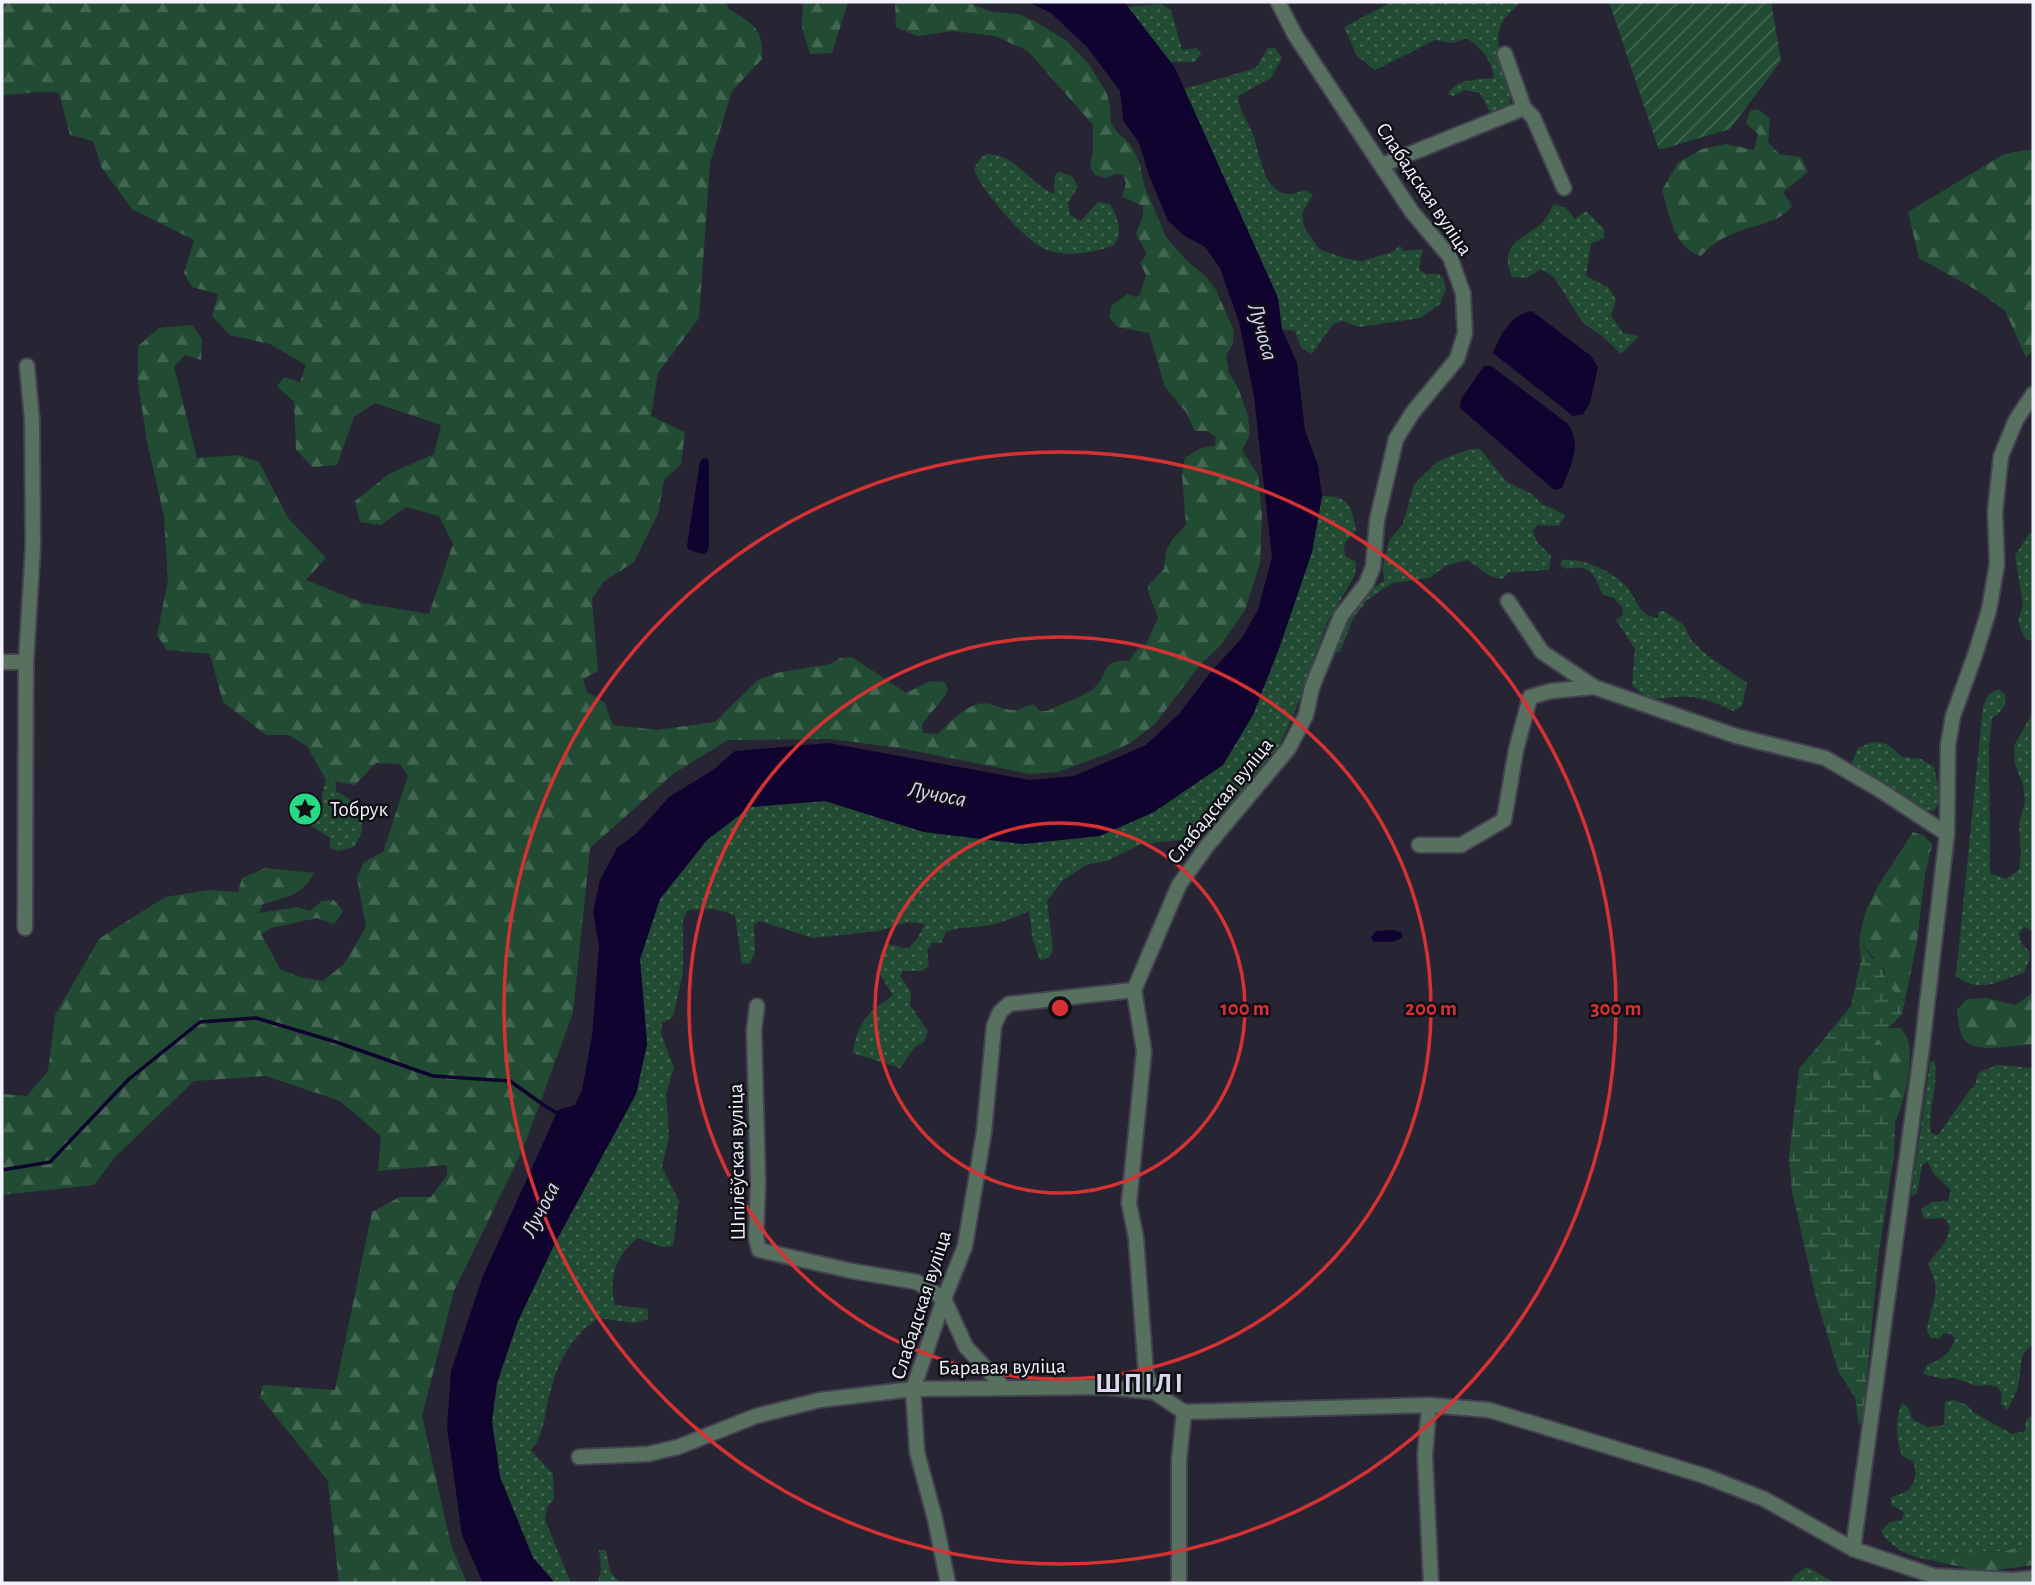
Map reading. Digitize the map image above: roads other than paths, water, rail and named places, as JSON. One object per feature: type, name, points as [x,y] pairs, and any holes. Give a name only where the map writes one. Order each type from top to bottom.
[{"type":"street","name":"Слабадская вуліца","points":[[948,1583],[917,1452],[913,1389],[965,1246],[984,1132],[994,1026],[1000,1012],[1009,1004],[1134,990],[1179,885],[1207,846],[1289,748],[1306,715],[1312,687],[1341,616],[1366,584],[1373,568],[1377,520],[1396,439],[1413,412],[1457,359],[1465,333],[1463,293],[1450,257],[1412,212],[1295,35],[1278,2]]},
{"type":"street","points":[[1505,54],[1524,108],[1533,117],[1564,188]]},
{"type":"street","points":[[1382,165],[1524,108]]},
{"type":"street","points":[[25,928],[26,662],[33,546],[32,420],[27,366]]},
{"type":"street","points":[[1853,1549],[1922,1047],[1947,834],[1948,746],[1953,716],[1982,633],[1997,564],[1995,512],[2001,456],[2016,420],[2033,394]]},
{"type":"street","points":[[1508,601],[1542,652],[1594,687],[1736,736],[1825,758],[1947,834]]},
{"type":"street","points":[[2,662],[26,662]]},
{"type":"street","points":[[1419,845],[1461,845],[1504,820],[1516,750],[1530,697],[1551,691],[1594,687]]},
{"type":"street","points":[[1134,990],[1144,1051],[1129,1203],[1136,1238],[1146,1374],[1154,1392]]},
{"type":"street","name":"Шпілёўская вуліца","points":[[757,1006],[754,1030],[758,1183],[755,1237],[759,1250],[852,1271],[917,1282],[944,1299]]},
{"type":"street","points":[[944,1299],[966,1347],[1004,1388]]},
{"type":"street","name":"Баравая вуліца","points":[[579,1457],[648,1454],[678,1447],[756,1416],[820,1400],[913,1389],[1105,1387],[1154,1392],[1184,1412]]},
{"type":"street","points":[[1429,1405],[1425,1456],[1431,1583]]},
{"type":"street","points":[[1179,1583],[1179,1460],[1184,1412],[1429,1405],[1489,1410],[1705,1476],[1763,1499],[1853,1549],[1934,1576],[2013,1580],[2033,1578]]},
{"type":"water","name":"Лучоса","points":[[1028,2],[1124,2],[1175,68],[1278,298],[1282,329],[1297,363],[1305,430],[1318,465],[1322,496],[1312,552],[1280,646],[1253,715],[1223,765],[1154,812],[1100,836],[1023,844],[924,832],[825,801],[750,807],[707,840],[660,899],[640,959],[647,1044],[636,1094],[555,1243],[518,1321],[497,1383],[492,1421],[500,1477],[533,1558],[555,1583],[483,1583],[462,1535],[447,1427],[451,1371],[483,1276],[558,1110],[575,1105],[582,1090],[592,1036],[599,946],[593,912],[600,880],[617,848],[637,833],[669,797],[713,770],[735,751],[829,743],[1029,780],[1074,776],[1146,745],[1179,714],[1210,673],[1242,638],[1258,610],[1272,557],[1254,397],[1239,322],[1220,268],[1205,247],[1185,236],[1168,221],[1139,143],[1123,120],[1120,91],[1088,48],[1051,13]]},
{"type":"water","points":[[1532,311],[1591,356],[1598,367],[1590,403],[1583,414],[1573,416],[1493,353],[1503,333],[1513,321]]},
{"type":"water","points":[[1484,366],[1491,366],[1568,424],[1575,440],[1575,448],[1562,488],[1554,490],[1460,408],[1461,399]]},
{"type":"water","points":[[708,459],[709,464],[709,546],[703,554],[689,550],[687,546],[700,461]]},
{"type":"water","points":[[1394,930],[1402,933],[1402,938],[1392,942],[1374,942],[1371,937],[1376,931]]},
{"type":"waterway","points":[[2,1170],[50,1162],[129,1079],[200,1022],[256,1018],[336,1042],[433,1076],[510,1081],[560,1115]]},
{"type":"place","name":"Тобрук","points":[[305,809]]},
{"type":"district","name":"ШПІЛІ","points":[[1140,1384]]}]
